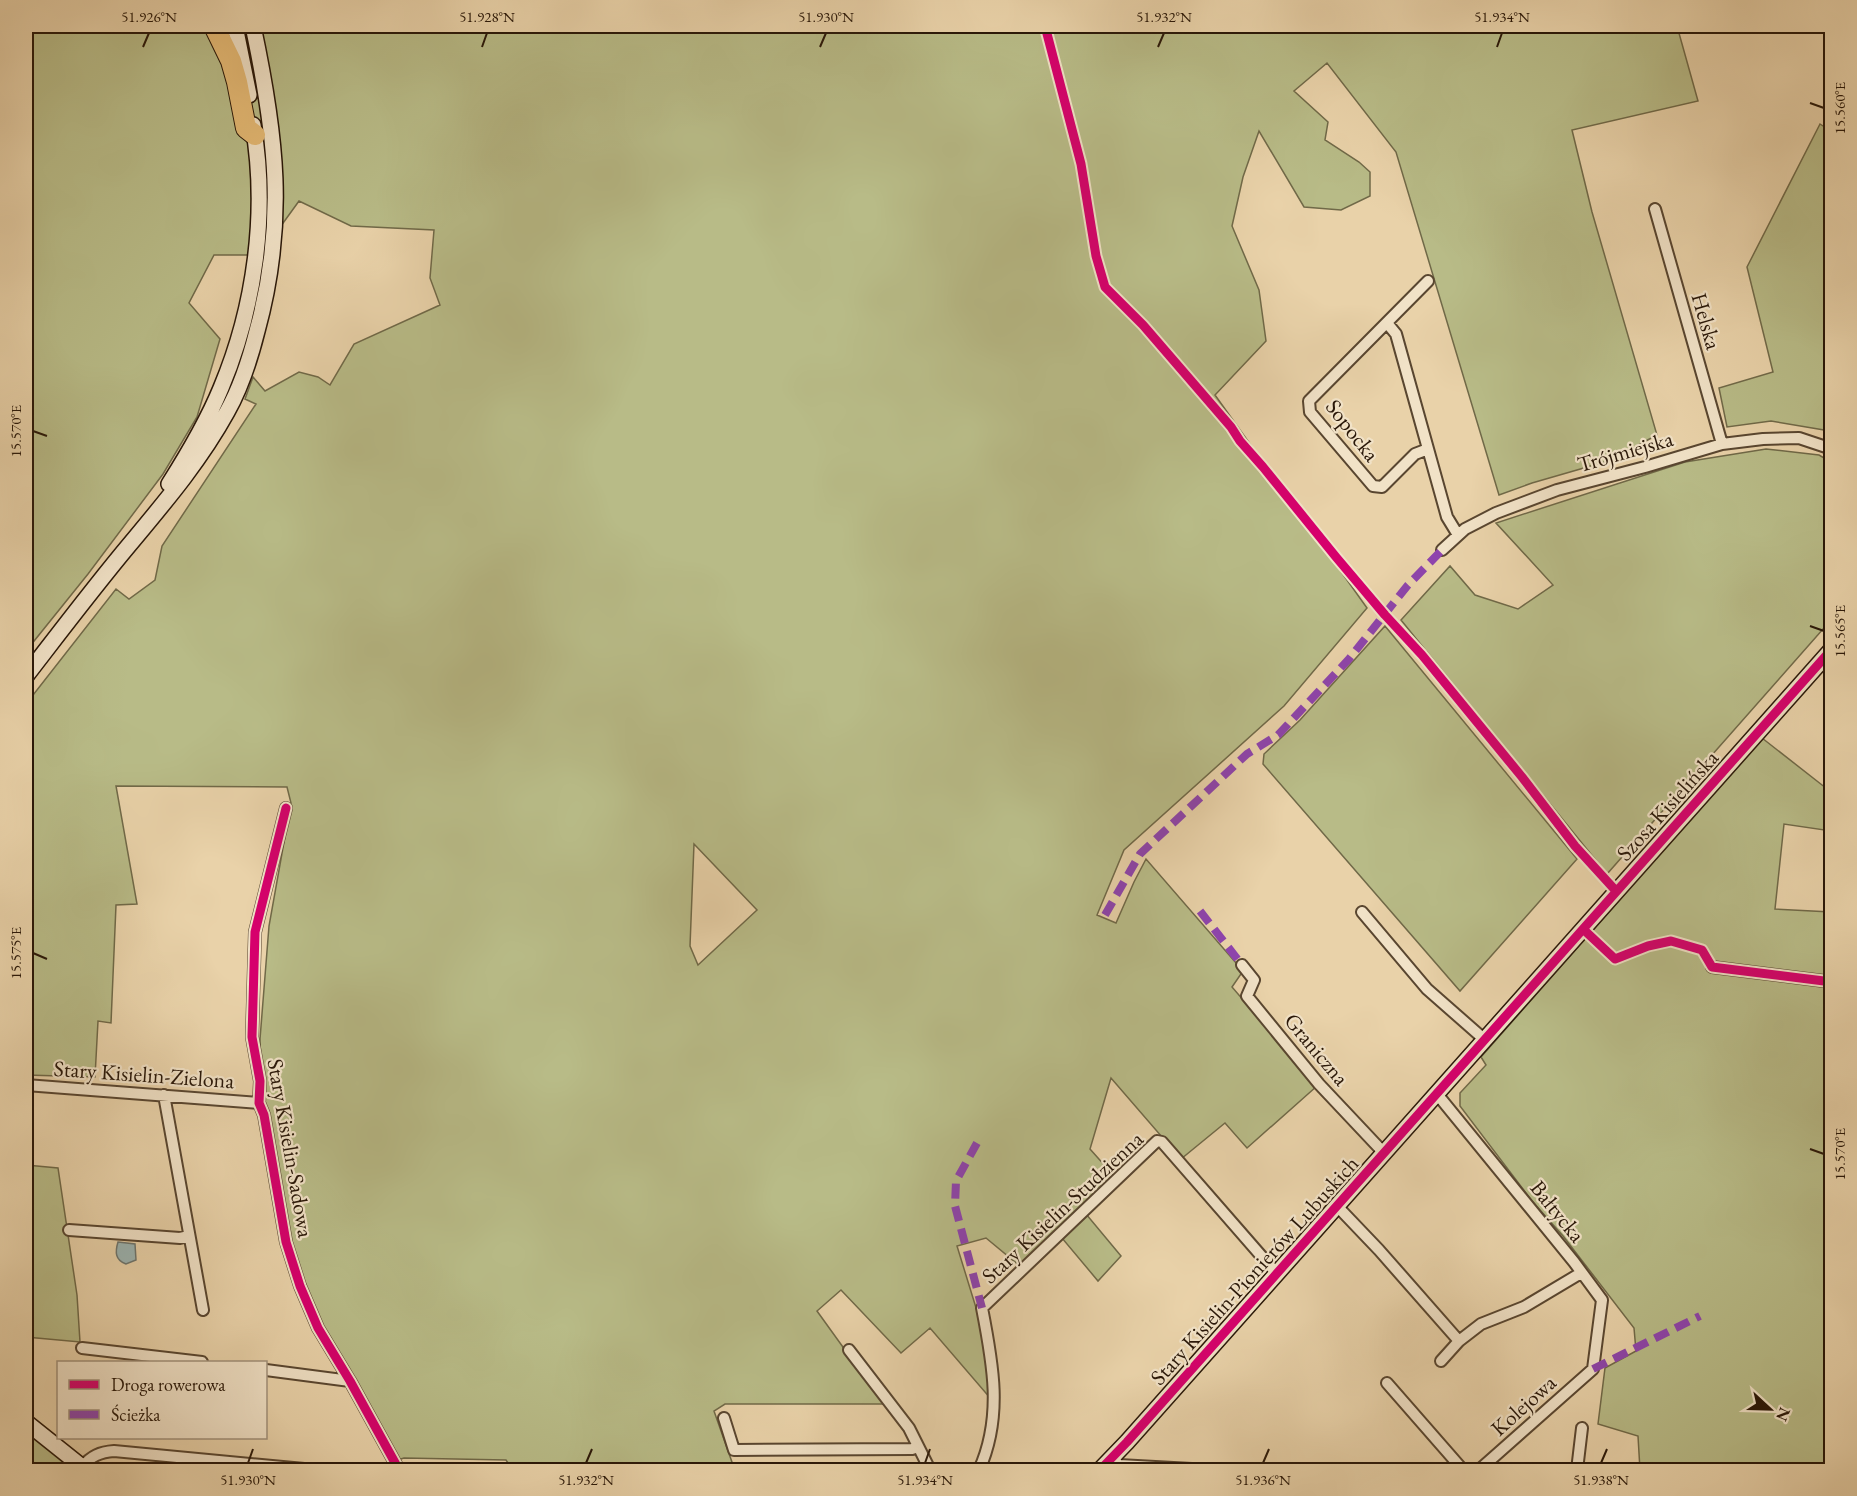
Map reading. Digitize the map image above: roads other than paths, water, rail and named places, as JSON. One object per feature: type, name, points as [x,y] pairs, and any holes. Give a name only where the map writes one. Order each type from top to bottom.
[{"type":"highway","points":[[214,26],[231,61],[246,128],[255,135]]},
{"type":"main road","points":[[129,544],[179,468],[205,423],[236,347],[252,280],[259,168],[235,26]]},
{"type":"main road","points":[[26,676],[194,465],[228,410],[252,351],[269,283],[275,227],[275,168],[268,103],[253,26]]},
{"type":"main road","name":"Szosa Kisielińska","points":[[1437,1094],[1832,649]]},
{"type":"main road","name":"Stary Kisielin-Pionierów Lubuskich","points":[[1100,1470],[1437,1094]]},
{"type":"main road","points":[[26,1422],[84,1469]]},
{"type":"street","name":"Helska","points":[[1655,209],[1722,444]]},
{"type":"street","name":"Sopocka","points":[[1428,281],[1309,401],[1310,412],[1373,486],[1382,488],[1415,454],[1428,449]]},
{"type":"street","points":[[1387,323],[1396,334],[1447,517],[1458,535]]},
{"type":"street","name":"Trójmiejska","points":[[1442,550],[1458,535],[1480,520],[1557,490],[1722,444],[1799,438],[1832,449]]},
{"type":"street","name":"Stary Kisielin-Sadowa","points":[[286,808],[255,932],[252,1037],[260,1082],[259,1103],[264,1115],[286,1242],[294,1269],[318,1328],[399,1470]]},
{"type":"street","points":[[1362,912],[1427,989],[1485,1040]]},
{"type":"street","name":"Graniczna","points":[[1242,965],[1254,980],[1247,996],[1320,1084],[1384,1153]]},
{"type":"street","points":[[1712,967],[1832,982]]},
{"type":"street","name":"Stary Kisielin-Zielona","points":[[26,1085],[259,1103]]},
{"type":"street","name":"Bałtycka","points":[[1437,1094],[1602,1300],[1593,1369]]},
{"type":"street","points":[[164,1095],[203,1310]]},
{"type":"street","name":"Stary Kisielin-Studzienna","points":[[979,1470],[992,1432],[994,1407],[993,1363],[982,1308],[1157,1141],[1162,1142],[1277,1274]]},
{"type":"street","name":"Stary Kisielin-Pionierów Lubuskich","points":[[1337,1206],[1459,1341]]},
{"type":"street","points":[[69,1230],[180,1238],[189,1236]]},
{"type":"street","points":[[1441,1361],[1459,1341],[1481,1324],[1524,1307],[1581,1273]]},
{"type":"street","points":[[82,1348],[193,1361]]},
{"type":"street","points":[[849,1350],[905,1423],[930,1470]]},
{"type":"street","name":"Kolejowa","points":[[1479,1470],[1593,1369]]},
{"type":"street","points":[[267,1370],[350,1381]]},
{"type":"street","points":[[1387,1383],[1462,1470]]},
{"type":"street","points":[[724,1418],[734,1450],[912,1449],[918,1447]]},
{"type":"street","points":[[1576,1470],[1582,1428]]},
{"type":"street","points":[[84,1469],[95,1455],[114,1451],[315,1470]]},
{"type":"street","points":[[1112,1458],[1119,1465],[1210,1470]]},
{"type":"water","points":[[118,1242],[135,1244],[136,1260],[126,1264],[118,1258],[116,1252]]}]
